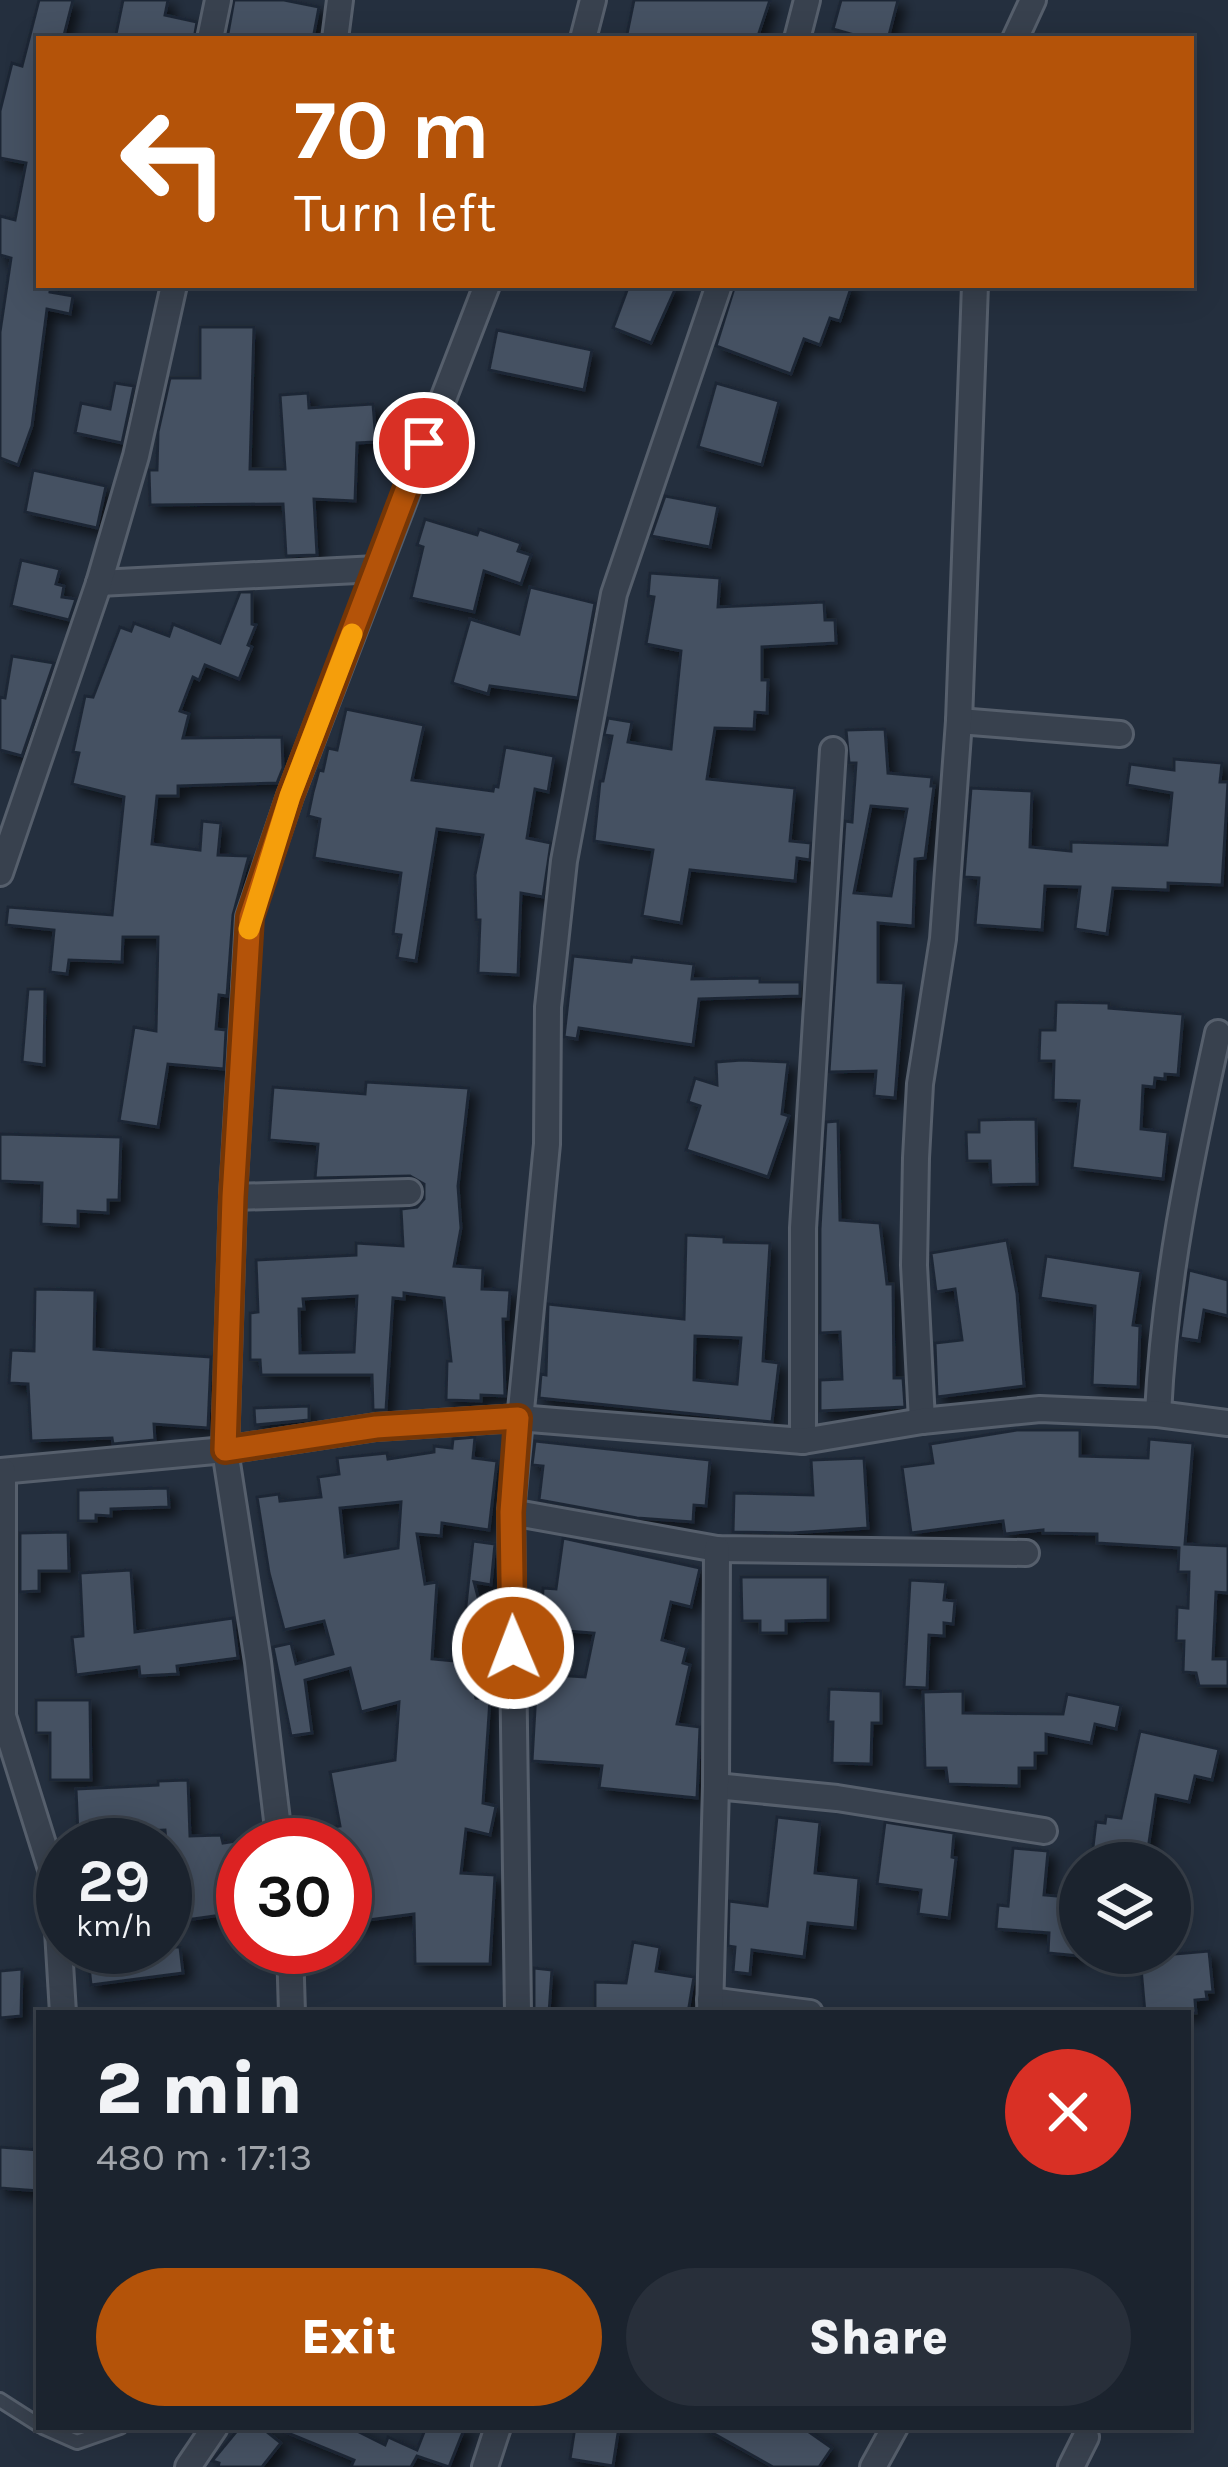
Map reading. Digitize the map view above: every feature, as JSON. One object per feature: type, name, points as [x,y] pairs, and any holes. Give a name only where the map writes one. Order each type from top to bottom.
[{"type":"street","points":[[211,36],[218,0]]},
{"type":"street","points":[[335,36],[340,0]]},
{"type":"street","points":[[584,36],[593,0]]},
{"type":"street","points":[[798,36],[807,0]]},
{"type":"street","points":[[1016,36],[1033,0]]},
{"type":"street","points":[[0,873],[136,456],[173,288]]},
{"type":"street","points":[[277,1818],[225,1450],[233,1197],[250,917],[290,796],[486,288]]},
{"type":"street","points":[[518,2010],[511,1512],[547,1144],[548,1007],[568,839],[614,594],[717,288]]},
{"type":"street","points":[[922,1421],[914,1265],[920,1084],[943,938],[959,722],[975,288]]},
{"type":"street","points":[[98,583],[377,569]]},
{"type":"street","points":[[959,722],[1120,734]]},
{"type":"street","points":[[803,1442],[803,1228],[833,750]]},
{"type":"street","points":[[1158,1414],[1162,1340],[1179,1212],[1218,1033]]},
{"type":"street","points":[[233,1197],[409,1192]]},
{"type":"street","points":[[63,2010],[56,1882],[3,1716],[2,1471],[225,1450],[376,1427],[518,1418],[803,1442],[922,1421],[1040,1409],[1158,1414],[1228,1424]]},
{"type":"street","points":[[511,1512],[717,1549],[1026,1553]]},
{"type":"street","points":[[717,1549],[710,2006],[767,2010]]},
{"type":"street","points":[[716,1786],[837,1798],[1044,1831]]},
{"type":"street","points":[[291,1974],[292,2010]]},
{"type":"street","points":[[188,2467],[206,2430]]},
{"type":"street","points":[[491,2466],[497,2430]]},
{"type":"street","points":[[873,2467],[893,2430]]},
{"type":"street","points":[[1071,2467],[1086,2437]]},
{"type":"lane","points":[[0,2400],[36,2423]]},
{"type":"lane","points":[[51,2430],[77,2441],[111,2430]]},
{"type":"building","points":[[39,0],[73,0],[64,36],[36,36],[36,288],[73,296],[70,314],[47,309],[32,426],[18,465],[0,458],[0,332],[11,258],[0,255],[0,216],[15,220],[26,163],[0,158],[0,111],[12,63],[22,66]]},
{"type":"building","points":[[123,0],[168,0],[165,15],[197,22],[195,36],[116,36]]},
{"type":"building","points":[[234,0],[284,0],[319,7],[314,36],[228,36]]},
{"type":"building","points":[[634,0],[770,0],[758,36],[627,36]]},
{"type":"building","points":[[841,0],[898,0],[889,36],[858,36],[833,29]]},
{"type":"building","points":[[628,288],[676,288],[651,343],[613,328]]},
{"type":"building","points":[[734,288],[851,288],[840,321],[830,318],[820,345],[804,339],[791,374],[716,346]]},
{"type":"building","points":[[200,327],[254,327],[250,469],[285,469],[280,395],[308,393],[309,408],[373,404],[376,442],[357,443],[355,501],[314,499],[317,555],[286,556],[283,504],[150,505],[149,470],[157,470],[158,432],[170,378],[200,378]]},
{"type":"building","points":[[497,330],[592,350],[584,390],[489,370]]},
{"type":"building","points":[[115,383],[134,386],[122,443],[75,433],[81,403],[110,409]]},
{"type":"building","points":[[716,383],[779,401],[762,465],[698,447]]},
{"type":"building","points":[[33,470],[106,486],[97,528],[25,512]]},
{"type":"building","points":[[665,496],[718,506],[710,547],[651,536]]},
{"type":"building","points":[[425,519],[521,543],[518,551],[531,555],[521,584],[484,571],[474,612],[411,598]]},
{"type":"building","points":[[21,560],[60,569],[56,584],[64,586],[62,597],[76,599],[69,620],[11,606]]},
{"type":"building","points":[[650,573],[720,578],[718,607],[824,602],[825,620],[835,620],[836,643],[762,647],[767,713],[755,712],[754,729],[715,728],[707,779],[795,788],[790,841],[811,843],[810,860],[797,858],[795,881],[690,870],[681,923],[642,916],[653,850],[594,841],[600,781],[612,736],[604,735],[608,718],[632,722],[628,742],[671,749],[681,651],[646,644],[654,597],[648,596]]},
{"type":"building","points":[[530,587],[595,603],[578,698],[490,686],[488,694],[452,683],[470,619],[519,634]]},
{"type":"building","points":[[240,592],[252,592],[252,624],[256,625],[248,645],[252,647],[239,679],[205,665],[199,680],[193,677],[180,711],[189,714],[183,738],[282,737],[283,768],[277,783],[178,786],[178,796],[157,796],[152,844],[200,850],[202,821],[221,823],[218,855],[249,856],[233,915],[227,996],[219,995],[216,1029],[226,1030],[224,1069],[168,1064],[158,1127],[119,1121],[134,1027],[156,1031],[158,937],[123,937],[122,962],[69,960],[67,974],[50,972],[54,930],[6,925],[8,907],[112,915],[124,797],[72,784],[79,753],[73,752],[85,696],[93,697],[120,627],[131,631],[134,623],[169,636],[173,624],[220,643]]},
{"type":"building","points":[[12,656],[54,663],[22,756],[0,750],[0,697],[5,698]]},
{"type":"building","points":[[346,709],[424,725],[412,780],[493,791],[498,787],[505,747],[554,756],[548,792],[535,789],[527,838],[551,843],[543,897],[521,893],[518,975],[478,973],[480,920],[476,920],[475,875],[483,835],[437,829],[416,961],[397,958],[401,935],[393,934],[401,873],[314,858],[320,819],[308,816],[313,792],[328,748],[337,750]]},
{"type":"building","points":[[885,729],[888,773],[932,777],[934,786],[925,858],[915,859],[913,926],[878,923],[878,982],[904,983],[895,1098],[874,1096],[876,1071],[829,1072],[845,821],[852,822],[856,763],[849,763],[846,730]],"holes":[[[871,806],[907,809],[891,896],[854,893]]]},
{"type":"building","points":[[1174,759],[1222,763],[1220,782],[1228,782],[1222,885],[1113,888],[1107,934],[1075,929],[1080,887],[1045,886],[1042,930],[975,925],[979,878],[964,877],[971,788],[1032,791],[1030,847],[1071,851],[1071,842],[1167,845],[1172,793],[1127,785],[1130,764],[1174,770]]},
{"type":"building","points":[[573,956],[694,964],[692,979],[800,982],[800,996],[699,999],[693,1045],[579,1028],[577,1039],[564,1037]]},
{"type":"building","points":[[28,989],[45,989],[44,1065],[22,1062]]},
{"type":"building","points":[[1056,1002],[1109,1003],[1109,1008],[1183,1014],[1178,1075],[1165,1074],[1165,1079],[1155,1078],[1154,1087],[1143,1086],[1141,1129],[1168,1132],[1163,1179],[1072,1168],[1079,1101],[1053,1100],[1054,1061],[1039,1061],[1040,1030],[1055,1030]]},
{"type":"building","points":[[716,1062],[788,1062],[782,1114],[789,1116],[768,1177],[686,1150],[700,1106],[688,1102],[695,1078],[717,1085]]},
{"type":"building","points":[[366,1082],[469,1088],[458,1186],[461,1228],[454,1266],[483,1268],[482,1289],[510,1290],[508,1319],[503,1319],[505,1396],[446,1400],[447,1361],[451,1361],[444,1298],[404,1293],[404,1299],[393,1298],[386,1410],[373,1410],[372,1375],[261,1375],[260,1360],[250,1360],[250,1313],[258,1312],[256,1260],[356,1255],[356,1243],[403,1246],[401,1209],[417,1207],[424,1199],[424,1184],[410,1176],[315,1178],[318,1144],[269,1140],[273,1087],[365,1094]],"holes":[[[357,1296],[354,1352],[300,1353],[303,1299]]]},
{"type":"building","points":[[1036,1119],[1037,1184],[991,1185],[990,1161],[967,1161],[966,1132],[979,1132],[979,1120]]},
{"type":"building","points":[[838,1121],[840,1220],[880,1223],[887,1284],[893,1284],[894,1378],[903,1378],[905,1407],[820,1411],[820,1380],[842,1379],[840,1332],[820,1333],[826,1122]]},
{"type":"building","points":[[0,1134],[121,1137],[119,1200],[108,1200],[108,1213],[78,1211],[78,1226],[41,1224],[42,1183],[0,1181]]},
{"type":"building","points":[[686,1235],[770,1243],[763,1361],[779,1363],[772,1422],[539,1398],[541,1374],[546,1375],[548,1304],[684,1319]],"holes":[[[695,1336],[741,1338],[737,1384],[694,1380]]]},
{"type":"building","points":[[1007,1240],[1017,1294],[1024,1386],[937,1397],[935,1343],[962,1340],[955,1289],[936,1292],[931,1253]]},
{"type":"building","points":[[1046,1256],[1141,1271],[1133,1325],[1140,1326],[1138,1387],[1092,1385],[1095,1306],[1040,1298]]},
{"type":"building","points":[[1189,1270],[1228,1280],[1228,1316],[1204,1310],[1199,1341],[1180,1338]]},
{"type":"building","points":[[35,1289],[95,1290],[94,1349],[211,1357],[208,1428],[154,1424],[155,1440],[113,1444],[112,1438],[31,1441],[28,1384],[9,1383],[11,1350],[34,1351]]},
{"type":"building","points":[[309,1406],[309,1420],[255,1425],[254,1408]]},
{"type":"building","points":[[1017,1430],[1080,1430],[1080,1456],[1148,1458],[1149,1439],[1193,1443],[1185,1544],[1228,1546],[1228,1593],[1216,1592],[1213,1659],[1228,1659],[1228,1686],[1199,1686],[1196,1673],[1183,1672],[1184,1641],[1176,1641],[1177,1607],[1188,1608],[1189,1572],[1178,1572],[1179,1548],[1097,1543],[1097,1534],[1043,1530],[1005,1534],[1003,1521],[911,1533],[902,1467],[933,1463],[930,1444]]},
{"type":"building","points":[[475,1437],[473,1458],[497,1461],[489,1530],[442,1523],[441,1536],[417,1534],[425,1584],[437,1582],[432,1659],[466,1662],[476,1698],[490,1699],[483,1803],[496,1806],[490,1835],[466,1829],[461,1873],[495,1875],[490,1964],[415,1964],[414,1914],[372,1920],[372,1818],[339,1818],[330,1772],[395,1760],[399,1702],[361,1712],[350,1668],[305,1680],[312,1733],[291,1736],[273,1647],[291,1643],[296,1664],[333,1654],[324,1621],[284,1630],[257,1497],[279,1494],[280,1501],[321,1497],[318,1477],[339,1474],[337,1458],[387,1453],[388,1459],[434,1452],[434,1446],[452,1448],[453,1439]],"holes":[[[401,1502],[398,1548],[345,1557],[340,1508]]]},
{"type":"building","points":[[535,1441],[710,1460],[706,1506],[694,1505],[693,1522],[637,1518],[539,1500],[543,1466],[532,1465]]},
{"type":"building","points":[[864,1458],[868,1528],[733,1532],[734,1493],[813,1495],[811,1460]]},
{"type":"building","points":[[168,1488],[169,1507],[111,1509],[111,1516],[78,1521],[78,1490]]},
{"type":"building","points":[[68,1532],[69,1571],[39,1571],[39,1591],[20,1592],[20,1533]]},
{"type":"building","points":[[563,1538],[700,1568],[691,1607],[671,1602],[662,1640],[687,1647],[683,1663],[690,1665],[677,1724],[700,1727],[697,1798],[599,1788],[602,1766],[532,1761],[537,1674],[585,1677],[594,1633],[541,1629],[543,1588],[556,1589]]},
{"type":"building","points":[[473,1541],[495,1544],[491,1585],[474,1582],[486,1627],[463,1633]]},
{"type":"building","points":[[131,1570],[135,1632],[233,1618],[238,1658],[177,1666],[178,1674],[140,1676],[139,1667],[76,1675],[72,1637],[83,1636],[80,1573]]},
{"type":"building","points":[[741,1577],[828,1577],[828,1620],[786,1621],[786,1633],[760,1633],[760,1621],[742,1621]]},
{"type":"building","points":[[910,1580],[946,1582],[944,1600],[955,1601],[953,1624],[944,1623],[944,1636],[929,1635],[927,1688],[904,1687]]},
{"type":"building","points":[[829,1689],[881,1691],[881,1723],[872,1723],[871,1764],[832,1763]]},
{"type":"building","points":[[963,1691],[963,1713],[1063,1714],[1067,1694],[1121,1705],[1116,1729],[1095,1724],[1091,1743],[1046,1734],[1046,1753],[1035,1753],[1035,1768],[1019,1768],[1019,1786],[948,1784],[946,1768],[925,1768],[923,1692]]},
{"type":"building","points":[[36,1700],[90,1700],[91,1780],[50,1780],[50,1733],[36,1733]]},
{"type":"building","points":[[1140,1731],[1219,1749],[1212,1780],[1195,1776],[1189,1802],[1156,1795],[1149,1842],[1094,1842],[1096,1822],[1105,1823],[1106,1816],[1121,1818]]},
{"type":"building","points":[[188,1780],[189,1818],[77,1818],[76,1789],[158,1785],[158,1781]]},
{"type":"building","points":[[777,1817],[820,1822],[815,1873],[859,1878],[855,1928],[808,1923],[804,1957],[752,1950],[750,1974],[733,1972],[729,1901],[767,1906]]},
{"type":"building","points":[[885,1822],[954,1833],[949,1918],[918,1914],[921,1890],[877,1884]]},
{"type":"building","points":[[216,1835],[216,1916],[192,1919],[192,1836]]},
{"type":"building","points":[[1013,1848],[1048,1851],[1044,1895],[1059,1896],[1059,1954],[1048,1953],[1049,1933],[996,1929],[998,1905],[1008,1906]]},
{"type":"building","points":[[633,1942],[660,1947],[656,1971],[694,1977],[688,2010],[595,2010],[595,1982],[626,1983]]},
{"type":"building","points":[[1209,1951],[1213,1992],[1206,1992],[1207,1999],[1195,2000],[1196,2013],[1145,2010],[1142,1974],[1191,1974],[1191,1953]]},
{"type":"building","points":[[534,1968],[552,1970],[549,2010],[534,2010]]},
{"type":"building","points":[[22,1969],[21,2016],[0,2018],[0,1971]]},
{"type":"building","points":[[90,1974],[175,1974],[91,1985]]},
{"type":"building","points":[[0,2147],[36,2150],[36,2191],[0,2188]]},
{"type":"building","points":[[238,2430],[265,2430],[281,2443],[262,2467],[218,2467],[212,2461]]},
{"type":"building","points":[[280,2430],[355,2430],[385,2445],[388,2437],[417,2450],[425,2430],[464,2430],[449,2467],[417,2456],[411,2467],[351,2467],[354,2460]]},
{"type":"building","points":[[575,2430],[619,2430],[613,2466],[570,2459]]},
{"type":"building","points":[[707,2430],[806,2430],[832,2448],[819,2467],[773,2467]]},
{"type":"slow traffic","points":[[249,929],[290,796],[352,634]]},
{"type":"route","points":[[424,443],[290,796],[250,917],[233,1197],[225,1450],[376,1427],[518,1418],[511,1512],[513,1648]]}]
